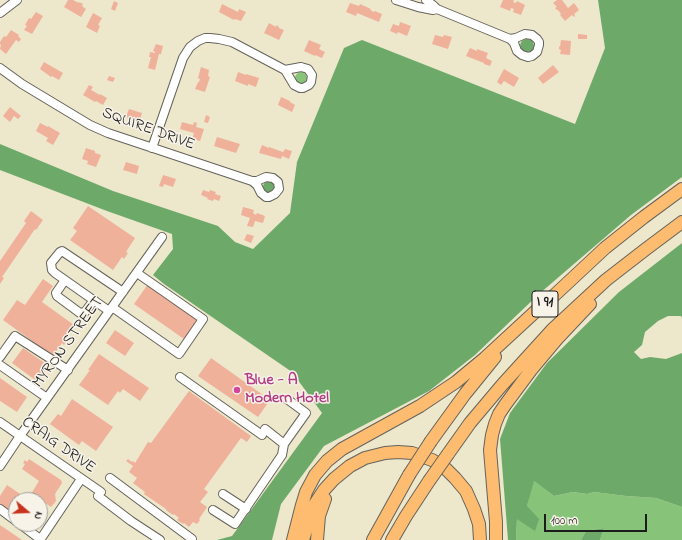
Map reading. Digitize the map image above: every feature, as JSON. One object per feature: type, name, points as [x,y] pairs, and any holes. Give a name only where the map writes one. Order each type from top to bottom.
[{"type":"highway","name":"I 91","points":[[373,540],[409,475],[431,441],[481,374],[514,336],[549,299],[586,264],[644,217],[682,189]]},
{"type":"highway","name":"I 91","points":[[392,540],[429,481],[485,404],[535,348],[570,313],[626,264],[682,222]]},
{"type":"highway","points":[[496,540],[490,450],[492,435],[497,419],[511,396],[540,358],[626,264]]},
{"type":"highway","points":[[294,540],[306,492],[316,475],[327,461],[342,449],[420,406],[456,382],[485,358],[549,299]]},
{"type":"highway","points":[[303,540],[310,514],[316,502],[324,490],[339,474],[350,466],[378,454],[405,452],[419,455],[438,463],[450,472],[461,484],[470,499],[478,519],[480,540]]},
{"type":"highway","points":[[317,540],[320,510],[328,492],[340,475],[360,461]]},
{"type":"highway","points":[[470,499],[474,519],[474,540]]},
{"type":"street","points":[[0,13],[17,0]]},
{"type":"street","points":[[398,0],[418,8],[433,10],[437,9]]},
{"type":"street","points":[[426,0],[437,9],[510,39]]},
{"type":"street","points":[[152,148],[183,58],[190,47],[198,41],[205,38],[219,38],[232,42],[285,70]]},
{"type":"street","name":"SQUIRE DRIVE","points":[[0,68],[22,84],[90,125],[108,133],[252,181]]},
{"type":"street","name":"MYRON STREET","points":[[0,466],[162,237]]},
{"type":"street","points":[[123,292],[62,251],[52,263],[51,267],[55,273],[94,300],[111,309],[179,354],[204,319],[137,273]]},
{"type":"street","points":[[65,280],[56,293],[57,296],[80,313],[85,312],[94,300]]},
{"type":"street","points":[[0,357],[15,336],[68,370]]},
{"type":"street","points":[[0,365],[48,398]]},
{"type":"street","points":[[180,377],[284,444]]},
{"type":"street","points":[[213,510],[235,524],[282,455],[284,444],[306,413],[287,399]]},
{"type":"street","name":"CRAIG DRIVE","points":[[0,422],[81,479],[131,521],[160,540]]},
{"type":"street","points":[[110,478],[192,539]]},
{"type":"street","points":[[30,532],[40,540],[81,479]]},
{"type":"street","points":[[223,494],[246,509]]},
{"type":"green space","points":[[598,0],[682,0],[682,177],[631,215],[539,294],[475,355],[429,391],[324,446],[281,504],[272,540],[217,540],[232,536],[322,413],[292,372],[153,275],[173,249],[172,234],[0,170],[0,144],[113,191],[218,226],[235,242],[253,249],[290,213],[297,162],[344,48],[362,40],[575,124],[605,48]]},
{"type":"green space","points":[[524,39],[530,39],[534,43],[534,49],[530,53],[524,53],[520,49],[520,43]]},
{"type":"green space","points":[[303,72],[306,73],[306,83],[299,84],[296,83],[295,76],[296,73]]},
{"type":"green space","points":[[267,181],[271,181],[275,187],[271,193],[267,193],[263,189],[263,185]]},
{"type":"green space","points":[[682,243],[682,318],[681,316],[668,316],[658,321],[645,332],[642,345],[634,352],[641,359],[650,357],[666,359],[682,353],[682,507],[656,498],[594,492],[587,494],[573,492],[554,496],[534,481],[527,506],[539,519],[535,531],[517,519],[516,540],[508,540],[500,439],[510,413],[547,363],[619,292]]},
{"type":"green space","points":[[533,480],[554,496],[573,492],[587,494],[594,492],[656,498],[682,507],[682,540],[600,540],[604,528],[586,531],[581,540],[516,540],[517,519],[527,506]]},
{"type":"green space","points":[[604,528],[600,540],[581,540],[586,531]]},
{"type":"building","points":[[68,0],[73,0],[83,4],[82,6],[86,9],[81,17],[64,7]]},
{"type":"building","points":[[503,0],[514,0],[513,2],[516,3],[517,1],[525,5],[521,15],[513,12],[514,9],[511,8],[510,11],[500,7]]},
{"type":"building","points":[[557,0],[562,0],[568,8],[574,3],[579,10],[574,14],[574,17],[572,15],[565,21],[553,3]]},
{"type":"building","points":[[114,1],[118,3],[115,11],[111,9]]},
{"type":"building","points":[[350,3],[359,6],[360,4],[374,12],[375,11],[382,14],[379,22],[357,13],[356,16],[346,12]]},
{"type":"building","points":[[222,4],[238,12],[239,9],[246,12],[241,21],[234,20],[219,12]]},
{"type":"building","points":[[36,12],[43,16],[32,34],[24,30],[27,26],[25,25],[29,18],[31,19]]},
{"type":"building","points":[[93,13],[102,18],[98,25],[100,26],[97,33],[86,27]]},
{"type":"building","points":[[400,22],[411,26],[407,36],[398,32],[397,34],[390,31],[393,24],[399,26]]},
{"type":"building","points":[[269,23],[284,30],[279,40],[264,33]]},
{"type":"building","points":[[11,30],[19,35],[18,36],[21,39],[19,42],[16,40],[6,54],[0,49],[0,42]]},
{"type":"building","points":[[578,34],[587,35],[587,39],[578,39]]},
{"type":"building","points":[[435,35],[452,37],[448,49],[432,44]]},
{"type":"building","points":[[309,40],[321,45],[319,49],[325,52],[322,58],[304,51]]},
{"type":"building","points":[[561,40],[571,41],[570,55],[560,54],[561,50],[559,49],[559,46],[560,47]]},
{"type":"building","points":[[156,44],[163,46],[161,54],[159,54],[155,70],[148,68],[151,57],[149,57],[150,52],[155,53],[153,51]]},
{"type":"building","points":[[470,48],[488,53],[486,58],[492,61],[490,66],[466,56]]},
{"type":"building","points":[[44,62],[63,73],[59,80],[52,76],[51,77],[40,69]]},
{"type":"building","points":[[553,65],[559,72],[543,84],[538,78]]},
{"type":"building","points":[[201,67],[209,70],[208,76],[210,77],[205,92],[195,89],[200,79],[198,78]]},
{"type":"building","points":[[504,69],[519,78],[514,87],[504,81],[501,85],[497,82]]},
{"type":"building","points":[[238,72],[259,78],[256,87],[248,84],[248,86],[235,81]]},
{"type":"building","points":[[109,76],[115,78],[113,82],[107,80]]},
{"type":"building","points":[[89,85],[93,87],[91,90],[107,98],[103,105],[83,95]]},
{"type":"building","points":[[281,97],[295,105],[292,112],[278,105]]},
{"type":"building","points":[[10,107],[21,116],[18,119],[14,116],[10,122],[3,116]]},
{"type":"building","points":[[129,109],[142,113],[139,123],[126,117]]},
{"type":"building","points":[[206,115],[210,117],[208,123],[204,122]]},
{"type":"building","points":[[182,122],[193,125],[194,122],[197,123],[196,127],[204,129],[200,141],[192,139],[194,133],[180,129]]},
{"type":"building","points":[[40,123],[60,133],[53,145],[46,141],[48,138],[36,131]]},
{"type":"building","points":[[217,137],[240,144],[236,153],[214,146]]},
{"type":"building","points":[[262,145],[283,152],[285,149],[292,151],[289,159],[282,156],[281,159],[259,153]]},
{"type":"building","points":[[86,148],[101,155],[96,167],[87,164],[88,161],[82,159]]},
{"type":"building","points":[[126,162],[139,166],[137,174],[123,170]]},
{"type":"building","points":[[163,175],[176,179],[173,187],[164,184],[163,187],[159,186]]},
{"type":"building","points":[[203,190],[216,192],[215,194],[221,196],[219,201],[207,199],[208,198],[201,195]]},
{"type":"building","points":[[88,206],[135,238],[126,252],[128,253],[124,259],[122,257],[113,270],[70,240],[77,231],[73,228]]},
{"type":"building","points":[[243,207],[254,210],[253,213],[256,215],[257,213],[265,216],[263,223],[255,221],[253,227],[247,226],[250,218],[241,215]]},
{"type":"building","points":[[31,211],[43,220],[36,230],[35,229],[2,277],[4,278],[0,284],[0,261],[26,223],[24,221]]},
{"type":"building","points":[[247,234],[254,236],[251,243],[244,240]]},
{"type":"building","points":[[43,279],[53,286],[42,302],[74,325],[65,338],[68,339],[64,345],[62,343],[53,356],[3,320],[17,300],[25,305]]},
{"type":"building","points":[[148,284],[197,319],[184,339],[134,304]]},
{"type":"building","points":[[115,330],[134,343],[125,356],[106,343]]},
{"type":"building","points":[[23,348],[49,366],[38,382],[12,363]]},
{"type":"building","points":[[99,354],[149,388],[140,401],[123,389],[120,393],[118,391],[108,405],[79,385]]},
{"type":"building","points":[[211,358],[270,400],[258,417],[198,376]]},
{"type":"building","points":[[0,378],[27,397],[17,412],[0,401]]},
{"type":"building","points":[[189,391],[251,436],[247,442],[241,438],[204,489],[208,492],[200,502],[207,507],[197,524],[193,522],[189,527],[177,520],[179,518],[144,494],[145,492],[133,483],[137,478],[129,472],[133,466],[126,461],[128,459],[135,463],[148,442],[151,443]]},
{"type":"building","points":[[72,399],[113,427],[96,451],[82,441],[79,445],[50,424],[58,414],[61,416]]},
{"type":"building","points":[[29,459],[61,480],[62,483],[55,494],[56,501],[51,507],[48,505],[48,492],[32,492],[39,481],[22,469],[25,464],[23,463],[25,460],[27,462]]},
{"type":"building","points":[[7,485],[17,492],[8,492],[8,512],[0,506],[0,496]]},
{"type":"building","points":[[0,525],[8,532],[22,540],[0,540]]},
{"type":"place","name":"Blue - A Modern Hotel","points":[[237,390]]}]
